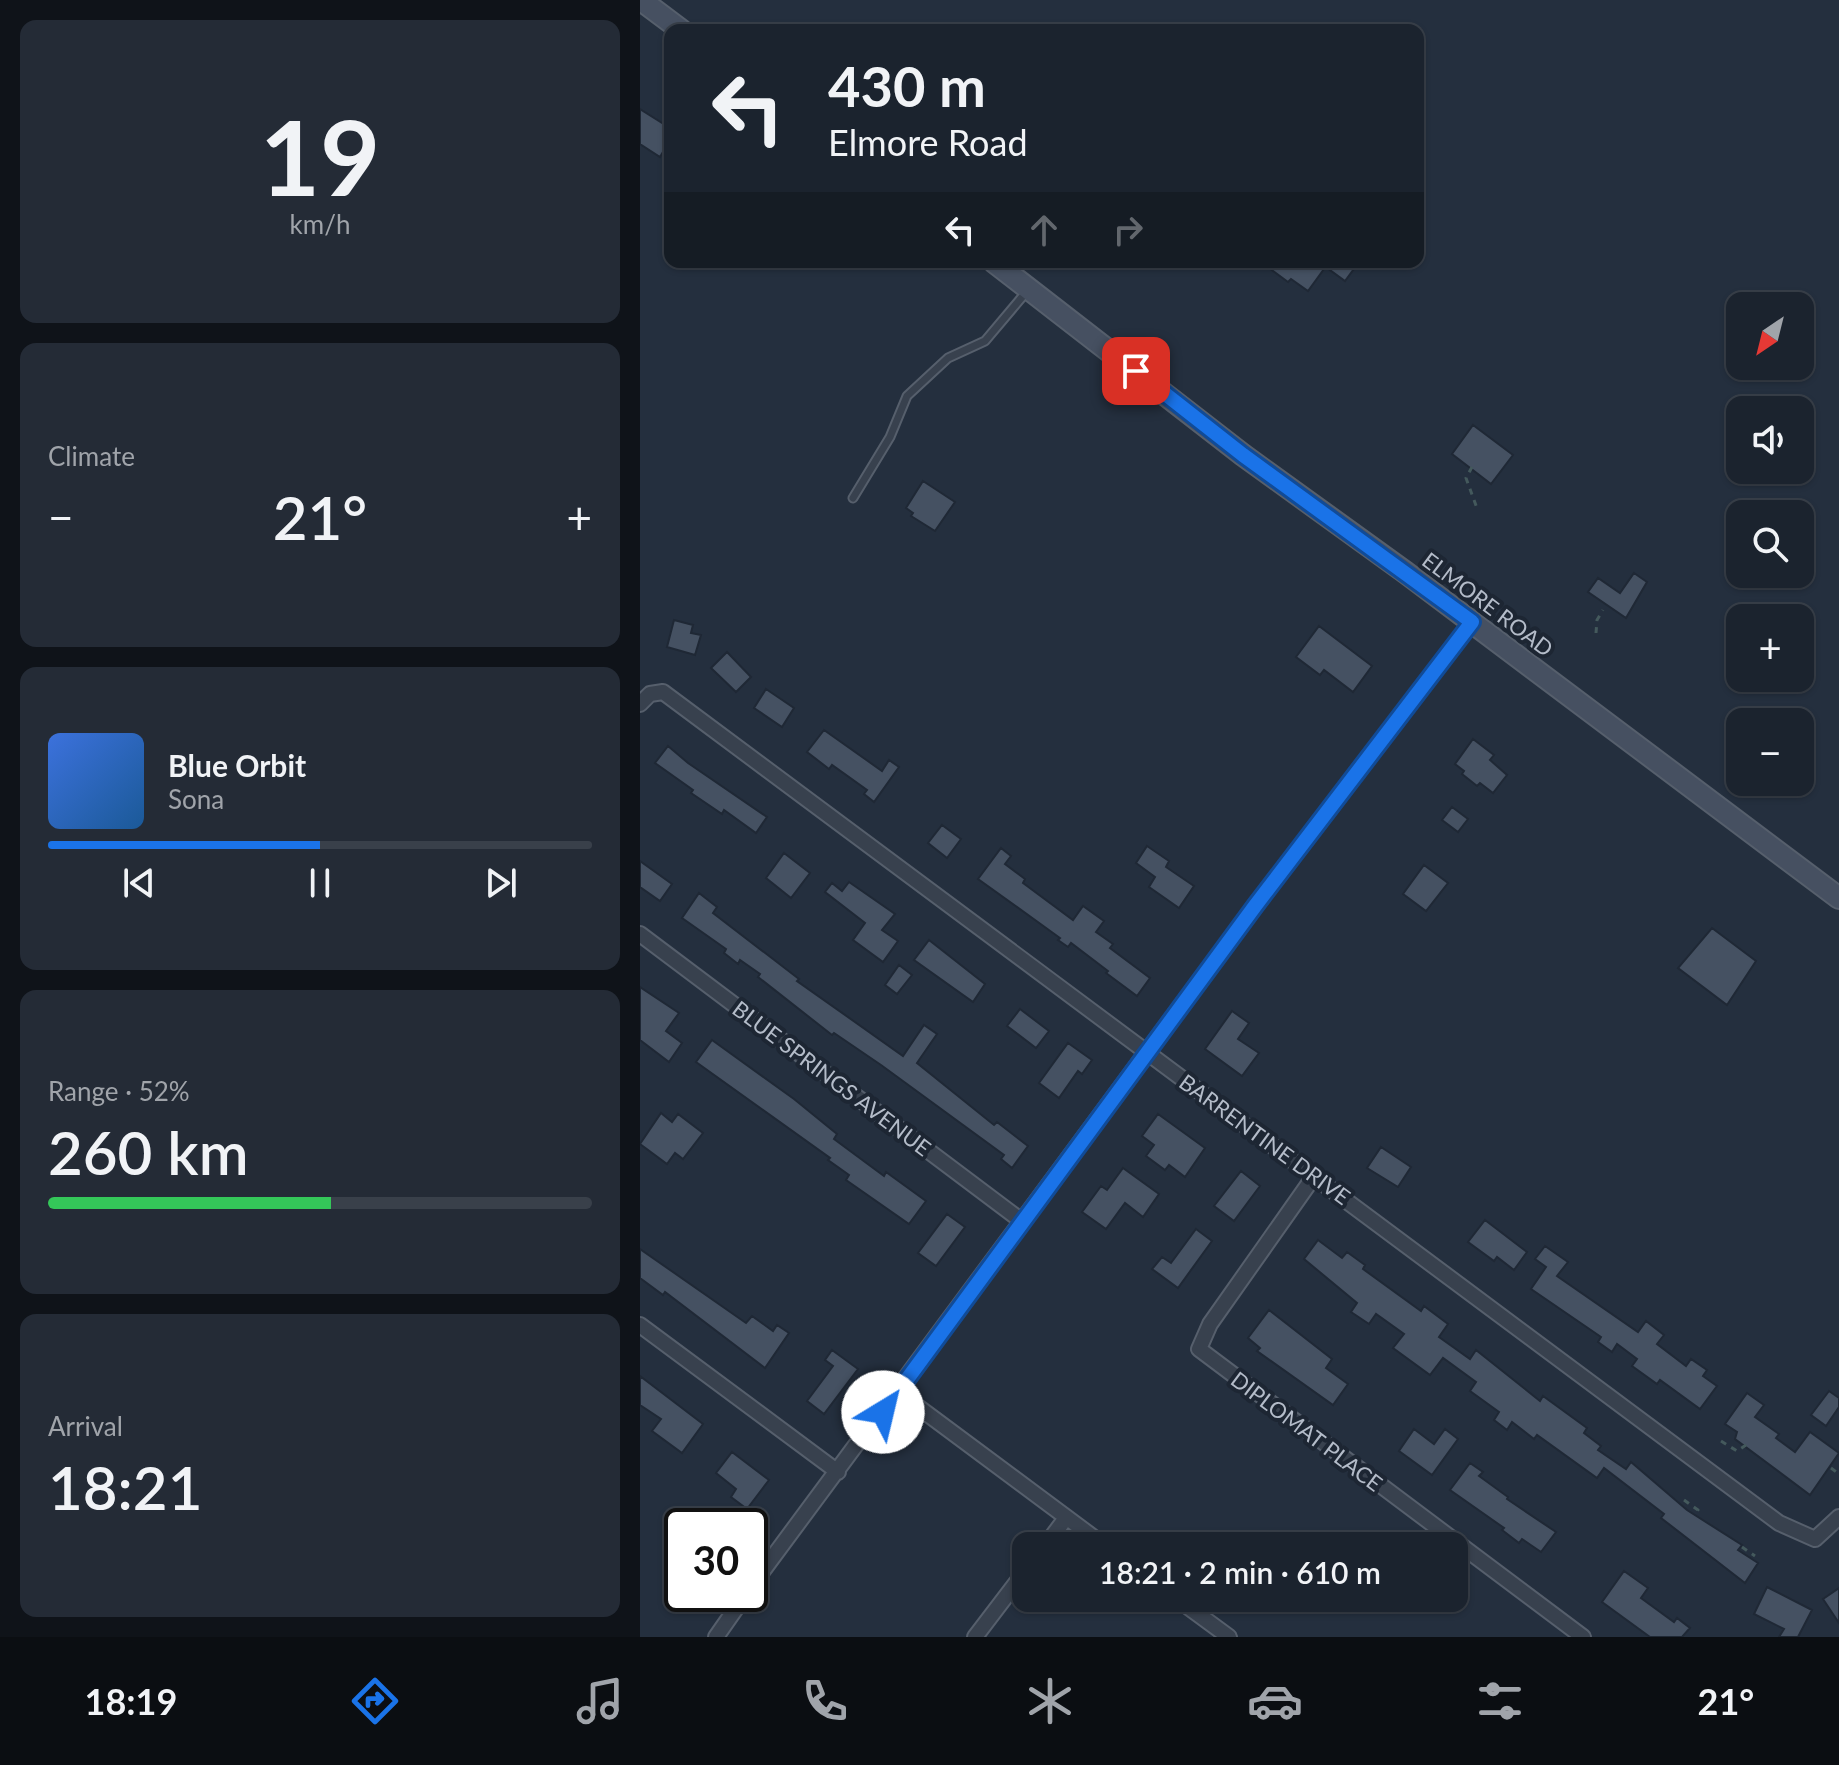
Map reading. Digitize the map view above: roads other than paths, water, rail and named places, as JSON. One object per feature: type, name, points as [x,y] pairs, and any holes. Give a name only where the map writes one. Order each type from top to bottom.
[{"type":"street","points":[[641,0],[673,24]]},
{"type":"street","name":"ELMORE ROAD","points":[[1002,268],[1243,455],[1472,622],[1839,898]]},
{"type":"street","points":[[768,1564],[1149,1054],[1255,906],[1472,622]]},
{"type":"street","name":"BARRENTINE DRIVE","points":[[640,704],[650,694],[663,692],[1789,1529],[1815,1539],[1839,1517]]},
{"type":"street","name":"BLUE SPRINGS AVENUE","points":[[640,934],[1023,1222]]},
{"type":"street","name":"DIPLOMAT PLACE","points":[[1315,1175],[1210,1324],[1199,1349],[1583,1637]]},
{"type":"street","points":[[640,1325],[838,1472]]},
{"type":"street","points":[[898,1392],[1086,1532]]},
{"type":"street","points":[[1056,1532],[1066,1518]]},
{"type":"street","points":[[975,1637],[1012,1588]]},
{"type":"street","points":[[716,1637],[733,1612]]},
{"type":"street","points":[[1195,1612],[1229,1637]]},
{"type":"lane","points":[[853,498],[890,437],[907,396],[948,358],[985,341],[1029,288]]}]
